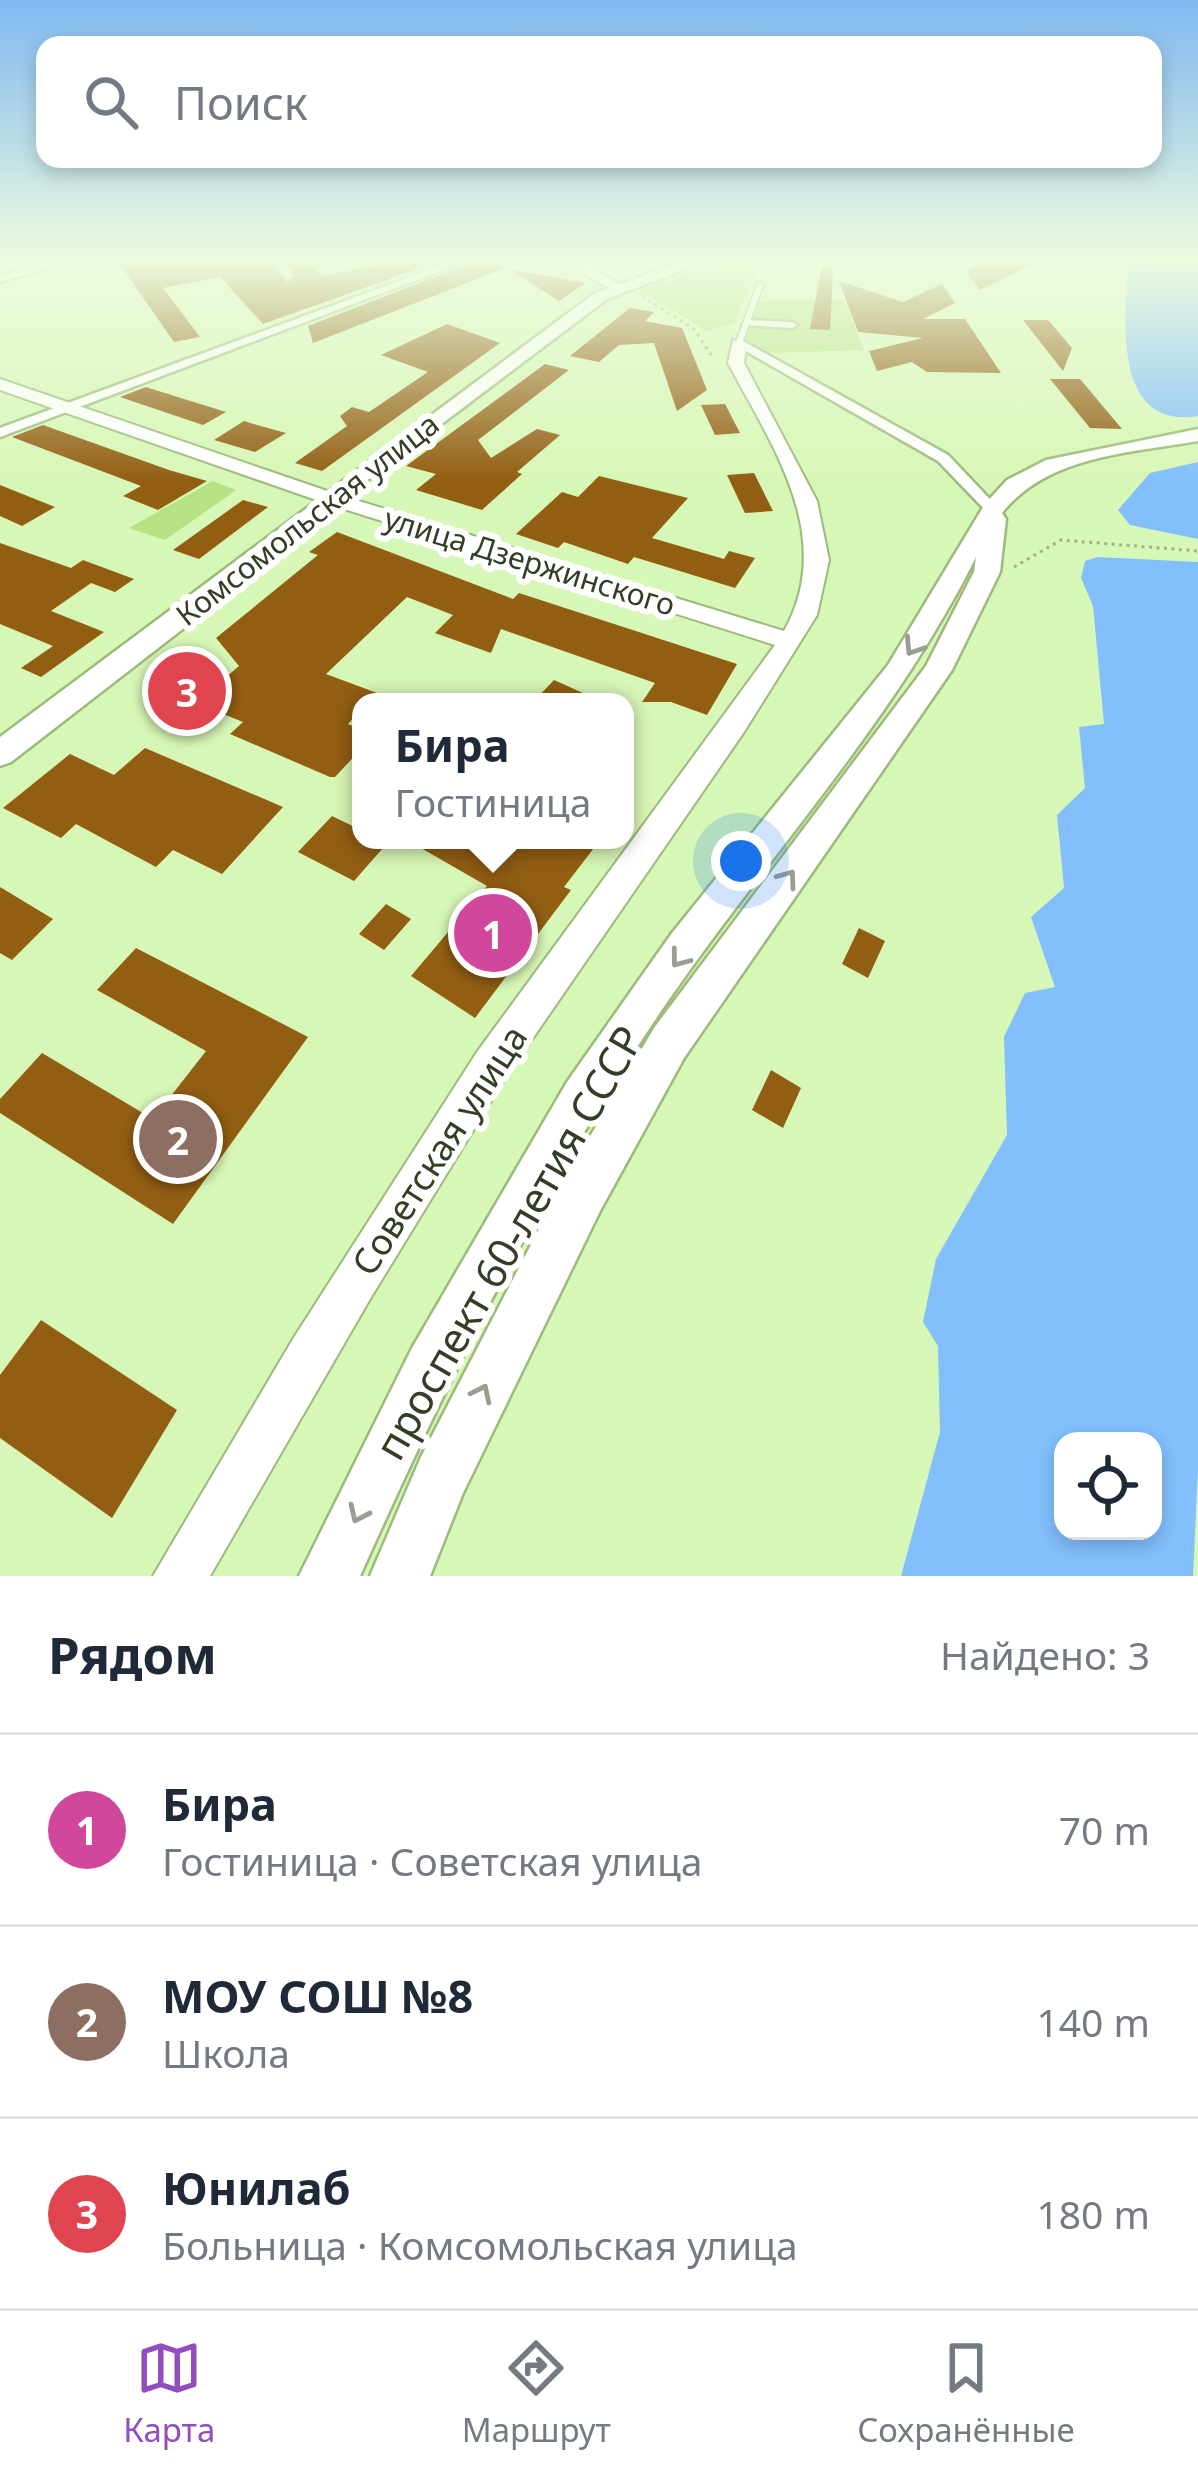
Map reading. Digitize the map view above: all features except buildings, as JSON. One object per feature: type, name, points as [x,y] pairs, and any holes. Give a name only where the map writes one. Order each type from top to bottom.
[{"type":"main road","name":"Комсомольская улица","points":[[0,754],[329,498],[561,334]]},
{"type":"main road","name":"Советская улица","points":[[180,1576],[336,1309],[540,993],[712,761],[789,641],[814,591],[818,543],[812,515],[736,363],[733,342]]},
{"type":"main road","name":"улица Дзержинского","points":[[0,384],[329,498],[789,641]]},
{"type":"main road","points":[[995,512],[1013,486],[1049,468],[1198,435]]},
{"type":"main road","name":"проспект 60-летия СССР","points":[[329,1576],[387,1449],[464,1300],[614,1048],[961,628],[986,572],[995,512]]},
{"type":"main road","name":"проспект 60-летия СССР","points":[[400,1576],[441,1477],[583,1194],[669,1043],[897,700]]},
{"type":"street","points":[[0,433],[266,334]]},
{"type":"street","points":[[733,342],[762,334]]},
{"type":"street","points":[[733,342],[943,458],[995,512]]},
{"type":"lane","points":[[733,342],[737,334]]},
{"type":"path","points":[[699,334],[707,341],[733,342]]},
{"type":"path","points":[[1014,567],[1061,540],[1198,551]]},
{"type":"green space","points":[[747,334],[858,334],[864,350],[741,354]]},
{"type":"green space","points":[[213,481],[236,490],[165,540],[129,528]]},
{"type":"water","points":[[1126,334],[1198,334],[1198,416],[1170,416],[1150,406],[1137,388]]},
{"type":"water","points":[[1198,462],[1198,539],[1130,525],[1118,510],[1150,473]]},
{"type":"water","points":[[1098,557],[1198,562],[1198,1469],[1193,1576],[901,1576],[940,1432],[938,1346],[923,1322],[936,1259],[1007,1135],[1004,1037],[1025,993],[1055,987],[1031,917],[1064,888],[1057,815],[1085,788],[1079,727],[1104,724],[1093,606],[1081,578],[1085,561]]},
{"type":"place","name":"Юнилаб","points":[[187,691]]},
{"type":"place","name":"Бира","points":[[493,933]]},
{"type":"place","name":"МОУ СОШ №8","points":[[178,1139]]}]
